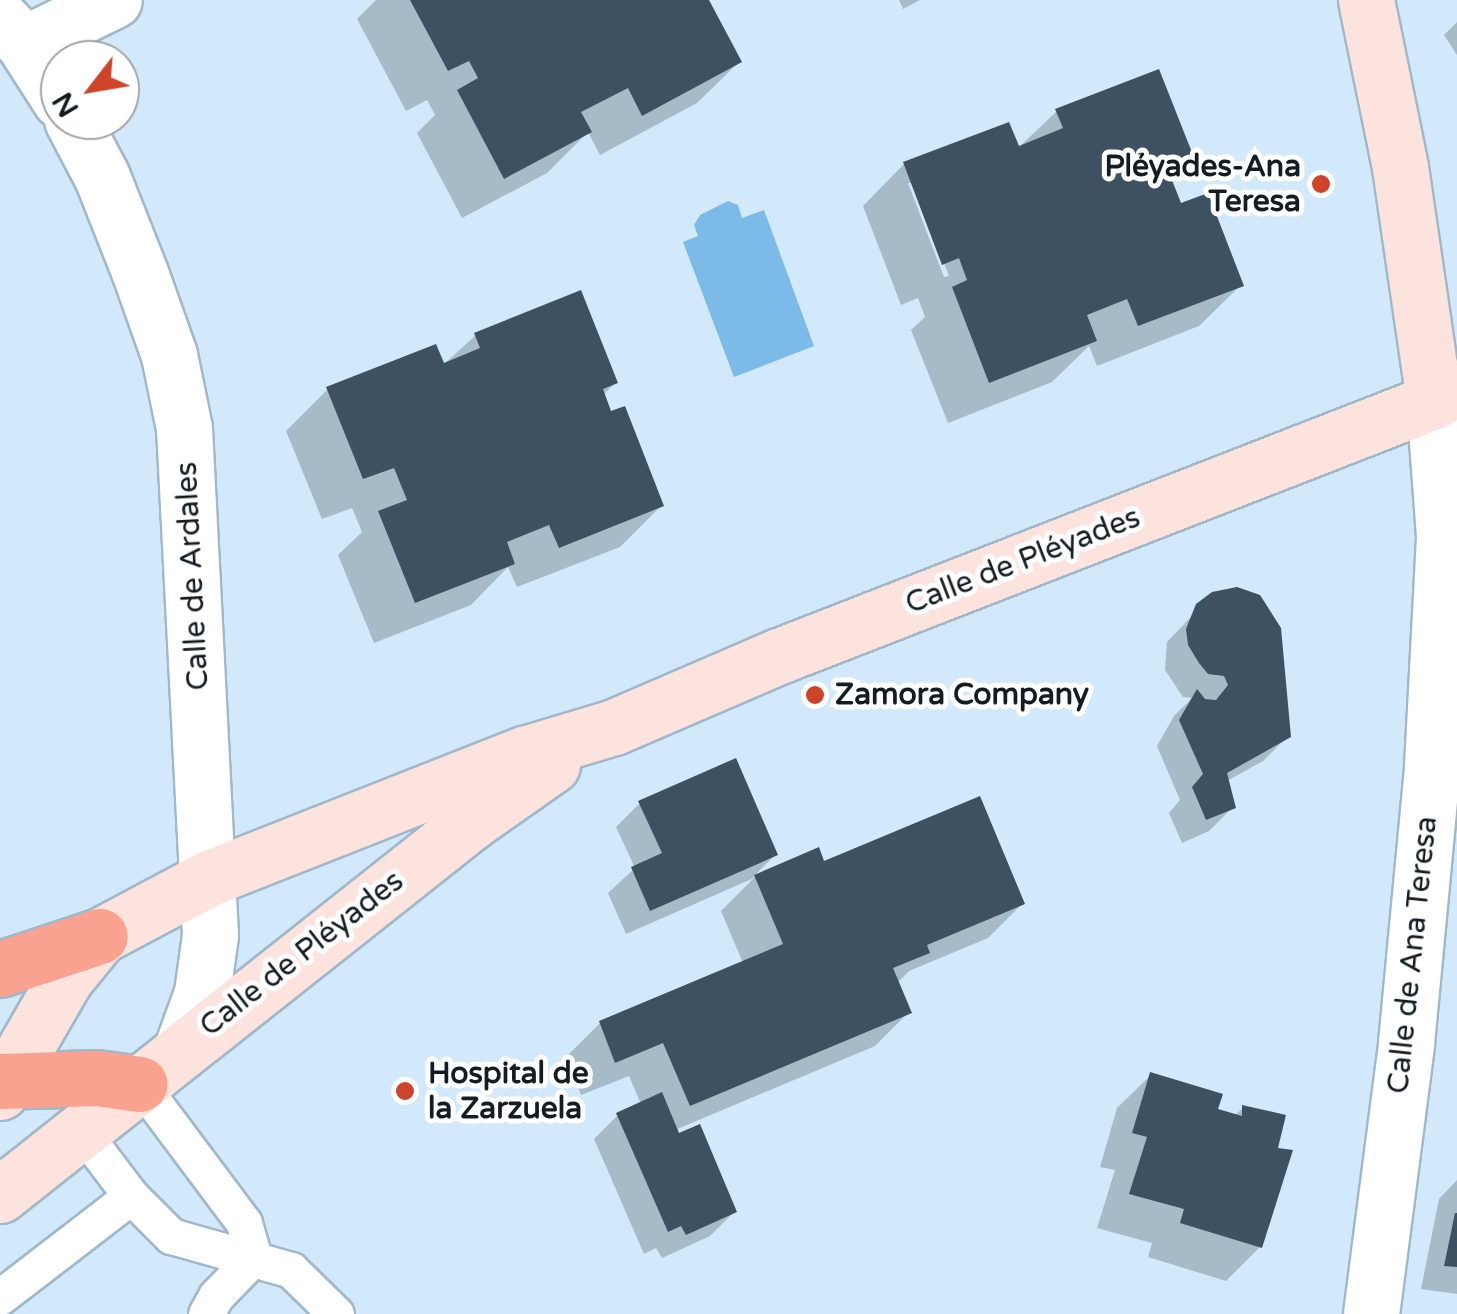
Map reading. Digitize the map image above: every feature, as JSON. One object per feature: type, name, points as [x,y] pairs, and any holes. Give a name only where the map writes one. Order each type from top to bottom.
[{"type":"highway","points":[[0,969],[114,928]]},
{"type":"highway","points":[[2,1085],[97,1078],[140,1084]]},
{"type":"main road","name":"Calle de Ana Teresa","points":[[1366,0],[1446,394]]},
{"type":"main road","name":"Calle de Pléyades","points":[[114,928],[209,878],[524,754],[614,727],[780,656],[1446,394]]},
{"type":"main road","name":"Calle de Pléyades","points":[[0,1195],[471,822],[614,727]]},
{"type":"main road","points":[[2,1085],[65,978],[114,928]]},
{"type":"street","points":[[40,77],[8,39],[114,0]]},
{"type":"street","name":"Calle de Ardales","points":[[83,140],[102,177],[140,272],[169,355],[184,428],[210,935],[202,993],[182,1048]]},
{"type":"street","name":"Calle de Ana Teresa","points":[[1370,1314],[1406,1043],[1432,766],[1444,536],[1446,394]]},
{"type":"street","points":[[114,928],[157,924],[176,936],[194,958],[202,993]]},
{"type":"lane","points":[[140,1084],[244,1223],[254,1257]]},
{"type":"lane","points":[[81,1130],[131,1196],[171,1236],[291,1270],[336,1314]]},
{"type":"lane","points":[[0,1297],[131,1196]]},
{"type":"lane","points":[[206,1314],[216,1296],[254,1257]]},
{"type":"water","points":[[728,201],[738,205],[742,218],[764,210],[814,346],[734,377],[683,242],[698,236],[694,225],[700,215]]},
{"type":"building","points":[[410,0],[709,0],[742,62],[642,116],[628,88],[581,112],[592,132],[504,179],[457,90],[478,78],[469,61],[448,71]]},
{"type":"building","points":[[1159,69],[1193,155],[1166,165],[1181,203],[1208,193],[1244,286],[1138,326],[1127,299],[1087,315],[1097,341],[989,383],[952,287],[967,280],[959,258],[942,265],[903,162],[1009,122],[1019,146],[1063,128],[1055,109]]},
{"type":"building","points":[[581,290],[618,383],[603,389],[611,411],[625,406],[664,506],[559,548],[549,525],[507,542],[515,564],[415,603],[378,511],[407,500],[394,468],[363,479],[326,387],[436,344],[444,363],[480,348],[474,333]]},
{"type":"building","points":[[1237,587],[1260,595],[1281,628],[1291,737],[1227,773],[1236,808],[1206,820],[1192,787],[1203,774],[1179,720],[1197,689],[1205,699],[1216,700],[1228,685],[1224,676],[1208,674],[1199,663],[1188,645],[1186,629],[1196,604],[1212,592]]},
{"type":"building","points":[[736,758],[778,855],[650,911],[631,867],[662,853],[638,801]]},
{"type":"building","points":[[980,796],[1025,904],[927,945],[930,953],[893,968],[912,1013],[690,1106],[663,1043],[615,1063],[599,1021],[783,944],[754,875],[819,847],[824,861]]},
{"type":"building","points":[[1150,1072],[1223,1094],[1218,1109],[1242,1116],[1242,1105],[1286,1115],[1278,1148],[1293,1150],[1262,1248],[1180,1223],[1184,1209],[1129,1194],[1147,1137],[1132,1133]]},
{"type":"building","points":[[662,1092],[679,1133],[700,1124],[737,1212],[686,1235],[681,1226],[668,1232],[616,1113]]},
{"type":"building","points":[[1455,1213],[1457,1267],[1444,1266]]},
{"type":"place","name":"Pléyades-Ana Teresa","points":[[1321,184]]},
{"type":"place","name":"Zamora Company","points":[[815,695]]},
{"type":"place","name":"Hospital de la Zarzuela","points":[[405,1091]]}]
